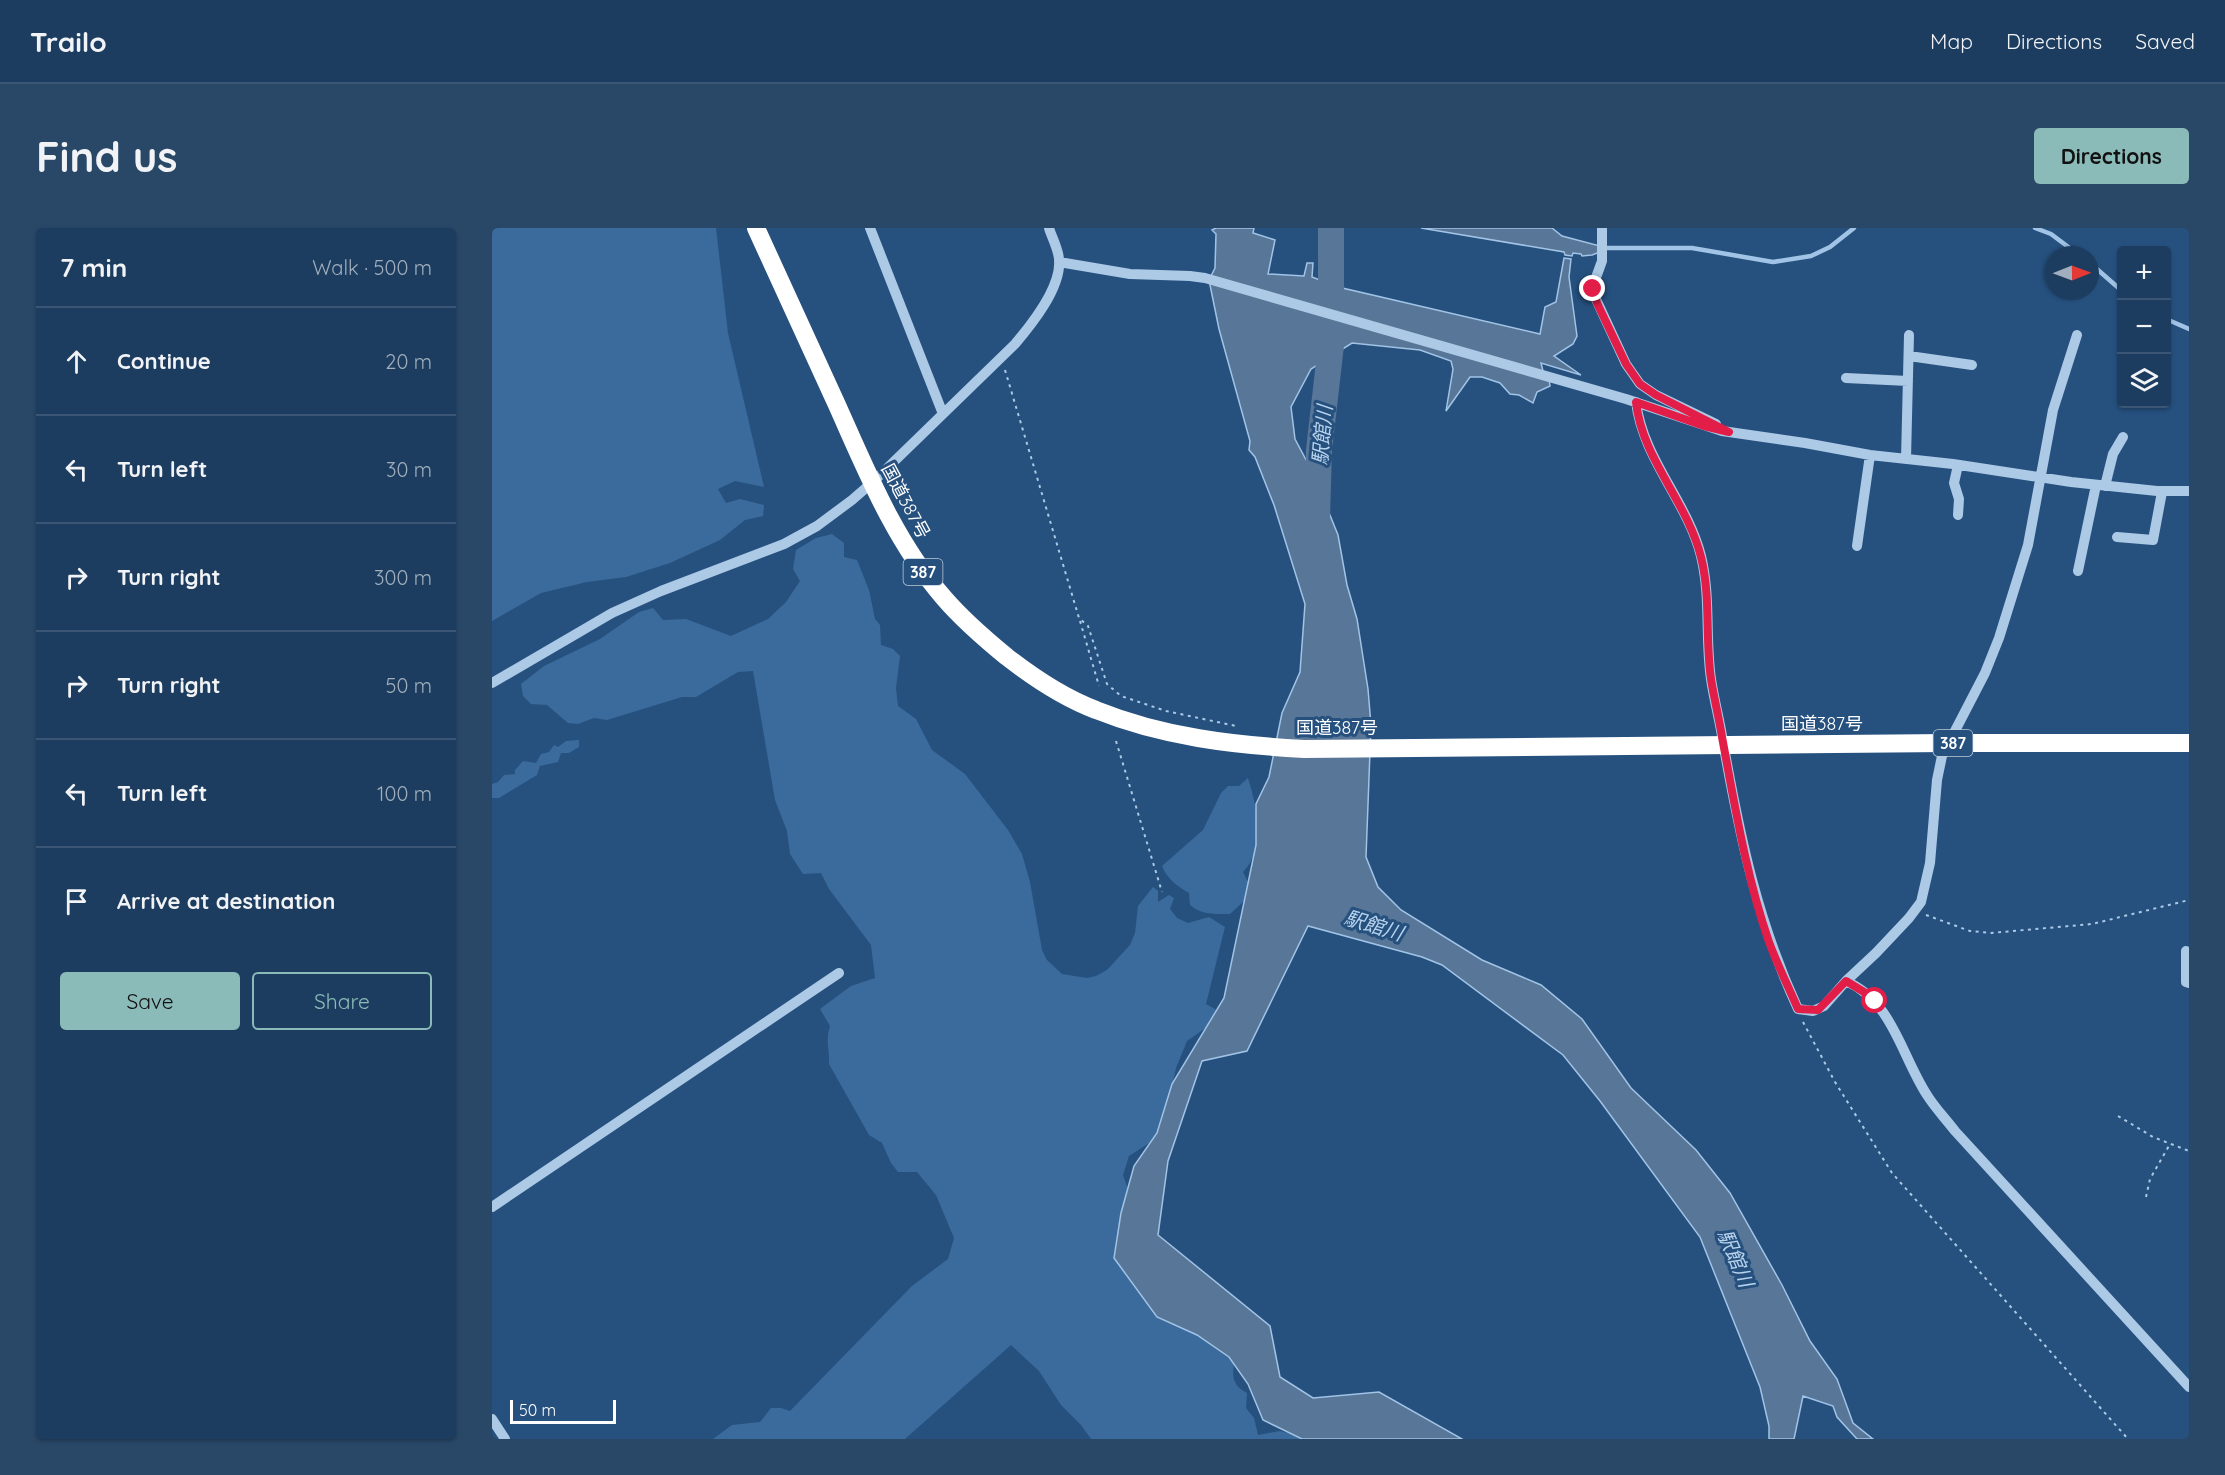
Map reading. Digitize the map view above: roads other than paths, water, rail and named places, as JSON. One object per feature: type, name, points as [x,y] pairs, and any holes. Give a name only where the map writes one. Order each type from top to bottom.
[{"type":"highway","name":"国道387号","points":[[756,228],[899,535],[930,582],[965,621],[1015,663],[1074,700],[1095,710],[1176,735],[1243,745],[1350,749],[2189,743]]},
{"type":"street","points":[[870,228],[943,414]]},
{"type":"street","points":[[492,683],[586,627],[635,602],[800,536],[832,516],[873,481],[943,414],[1002,357],[1031,325],[1043,308],[1053,287],[1059,262],[1049,228]]},
{"type":"street","points":[[1602,228],[1602,261],[1594,283],[1595,297],[1632,375],[1646,389],[1729,432]]},
{"type":"street","points":[[1059,262],[1130,274],[1205,278],[1631,400],[1704,426],[1729,432],[1870,455],[1958,465],[2100,486],[2162,492],[2189,491]]},
{"type":"street","points":[[1906,459],[1909,335]]},
{"type":"street","points":[[1631,400],[1652,454],[1682,507],[1701,555],[1708,590],[1711,679],[1720,745],[1752,886],[1769,941],[1798,1009],[1818,1010],[1876,953],[1918,906],[1928,879],[1937,780],[1942,756],[1984,674],[1999,638],[2028,545],[2053,410],[2077,335]]},
{"type":"street","points":[[1909,356],[1972,366]]},
{"type":"street","points":[[1846,378],[1908,381]]},
{"type":"street","points":[[2078,571],[2100,486],[2122,436]]},
{"type":"street","points":[[1857,546],[1870,455]]},
{"type":"street","points":[[1958,465],[1954,483],[1959,500],[1958,515]]},
{"type":"street","points":[[2117,537],[2153,540],[2162,492]]},
{"type":"street","points":[[2186,951],[2186,982],[2189,983]]},
{"type":"street","points":[[492,1207],[839,973]]},
{"type":"street","points":[[1846,981],[1864,992],[1882,1009],[1926,1094],[1955,1131],[2189,1387]]},
{"type":"street","points":[[492,1419],[505,1439]]},
{"type":"water","points":[[1216,228],[1254,228],[1253,233],[1275,240],[1268,274],[1304,276],[1307,263],[1313,263],[1312,277],[1320,280],[1321,283],[1540,334],[1545,307],[1556,302],[1564,258],[1571,259],[1569,277],[1577,336],[1573,344],[1554,356],[1581,375],[1541,363],[1545,379],[1549,379],[1550,386],[1537,392],[1533,403],[1519,395],[1510,394],[1500,383],[1482,377],[1470,377],[1446,411],[1453,369],[1451,361],[1420,350],[1352,343],[1311,369],[1291,407],[1295,439],[1313,473],[1338,535],[1347,585],[1357,619],[1371,725],[1366,857],[1378,887],[1401,910],[1482,960],[1541,985],[1582,1019],[1631,1088],[1696,1150],[1730,1193],[1782,1285],[1810,1341],[1837,1379],[1853,1423],[1873,1439],[1857,1439],[1837,1417],[1833,1406],[1803,1396],[1794,1439],[1769,1439],[1769,1426],[1760,1387],[1700,1237],[1600,1101],[1563,1055],[1442,965],[1422,957],[1308,926],[1247,1051],[1202,1061],[1168,1161],[1158,1235],[1270,1326],[1280,1377],[1313,1398],[1379,1392],[1462,1439],[1302,1439],[1263,1420],[1248,1384],[1229,1357],[1197,1335],[1157,1317],[1114,1258],[1121,1213],[1134,1166],[1157,1133],[1172,1084],[1224,998],[1256,845],[1256,804],[1269,777],[1282,713],[1300,672],[1305,604],[1274,505],[1255,457],[1249,450],[1250,441],[1219,329],[1209,280],[1215,268],[1216,234],[1212,230]]},
{"type":"water","points":[[1421,228],[1552,228],[1562,236],[1600,246],[1600,252],[1582,256],[1573,253],[1572,256],[1565,255],[1564,252]]},
{"type":"waterway","name":"駅館川","points":[[1317,518],[1319,450],[1331,345],[1331,228]]},
{"type":"waterway","points":[[1601,248],[1692,248],[1773,262],[1811,256],[1830,247],[1854,228]]},
{"type":"waterway","points":[[2035,228],[2051,234],[2067,246]]},
{"type":"waterway","points":[[2099,271],[2117,287]]},
{"type":"waterway","points":[[2171,321],[2189,329]]}]
